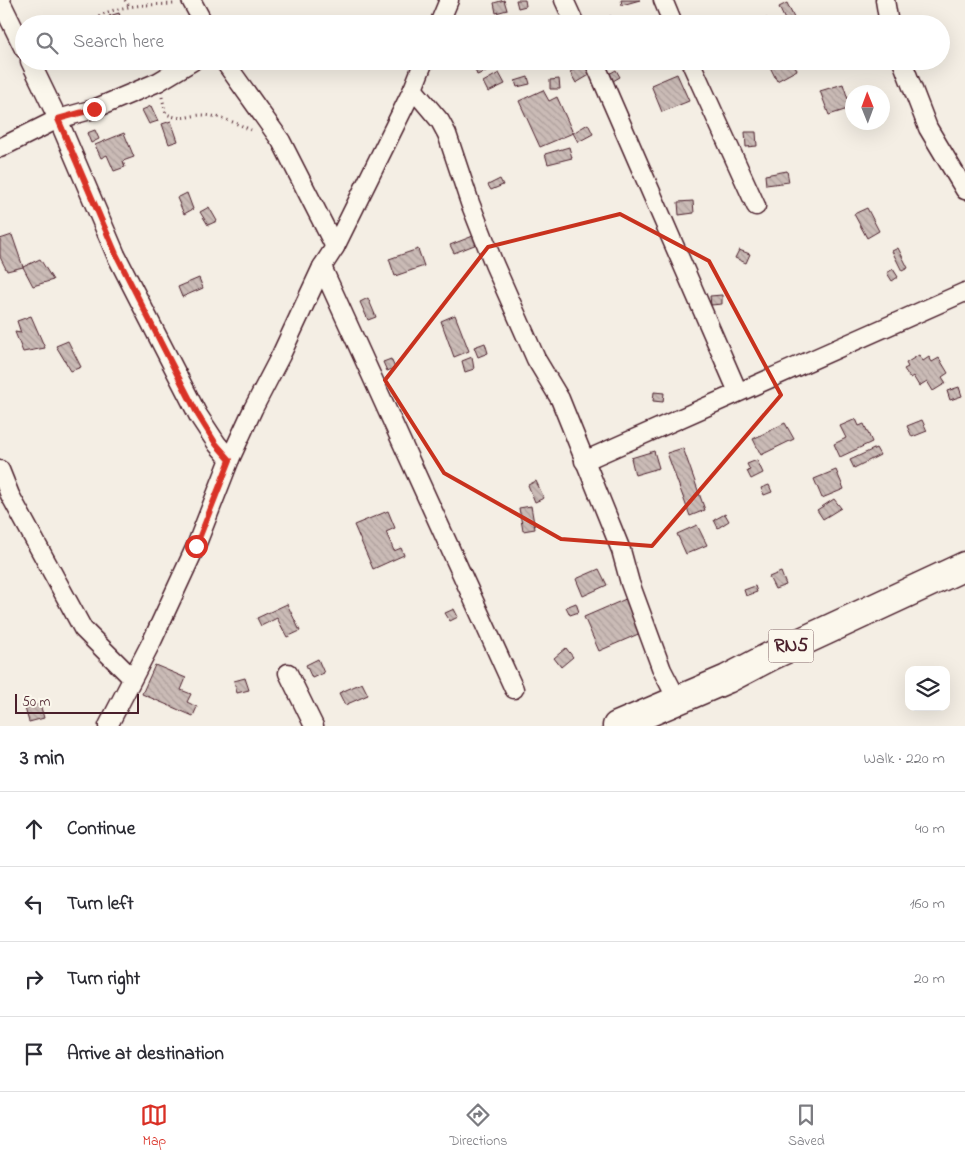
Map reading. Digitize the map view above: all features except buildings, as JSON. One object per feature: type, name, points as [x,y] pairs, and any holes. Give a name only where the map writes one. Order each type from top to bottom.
[{"type":"highway","name":"RN5","points":[[617,726],[727,679],[771,656],[965,566]]},
{"type":"street","points":[[0,0],[15,31]]},
{"type":"street","points":[[443,15],[449,0]]},
{"type":"street","points":[[564,0],[571,15]]},
{"type":"street","points":[[663,0],[669,15]]},
{"type":"street","points":[[885,0],[888,15]]},
{"type":"street","points":[[192,1],[199,15]]},
{"type":"street","points":[[34,70],[58,119],[116,254],[198,415],[216,444],[230,460]]},
{"type":"street","points":[[0,148],[58,119],[94,109],[158,82],[178,70]]},
{"type":"street","points":[[230,70],[281,141],[335,247]]},
{"type":"street","points":[[108,726],[196,546],[230,460],[253,409],[281,355],[322,267],[335,247],[413,89],[420,70]]},
{"type":"street","points":[[598,70],[738,392]]},
{"type":"street","points":[[694,70],[756,206]]},
{"type":"street","points":[[905,70],[928,128],[965,190]]},
{"type":"street","points":[[413,89],[440,121],[447,134],[470,203],[494,264],[536,359],[560,399],[621,550],[630,583],[662,670],[677,699]]},
{"type":"street","points":[[322,267],[514,689]]},
{"type":"street","points":[[584,461],[965,292]]},
{"type":"street","points":[[0,470],[10,495],[83,630],[132,678]]},
{"type":"street","points":[[288,673],[314,726]]},
{"type":"path","points":[[125,0],[128,6]]},
{"type":"path","points":[[102,15],[111,10],[128,6],[192,1]]},
{"type":"path","points":[[158,82],[166,114],[179,119],[202,115],[231,120],[281,141]]},
{"type":"highlighted area","points":[[620,214],[709,261],[781,395],[652,546],[561,539],[444,473],[385,380],[488,247]]},
{"type":"route","points":[[94,109],[58,119],[116,254],[198,415],[216,444],[230,460],[214,505],[196,546]]}]
